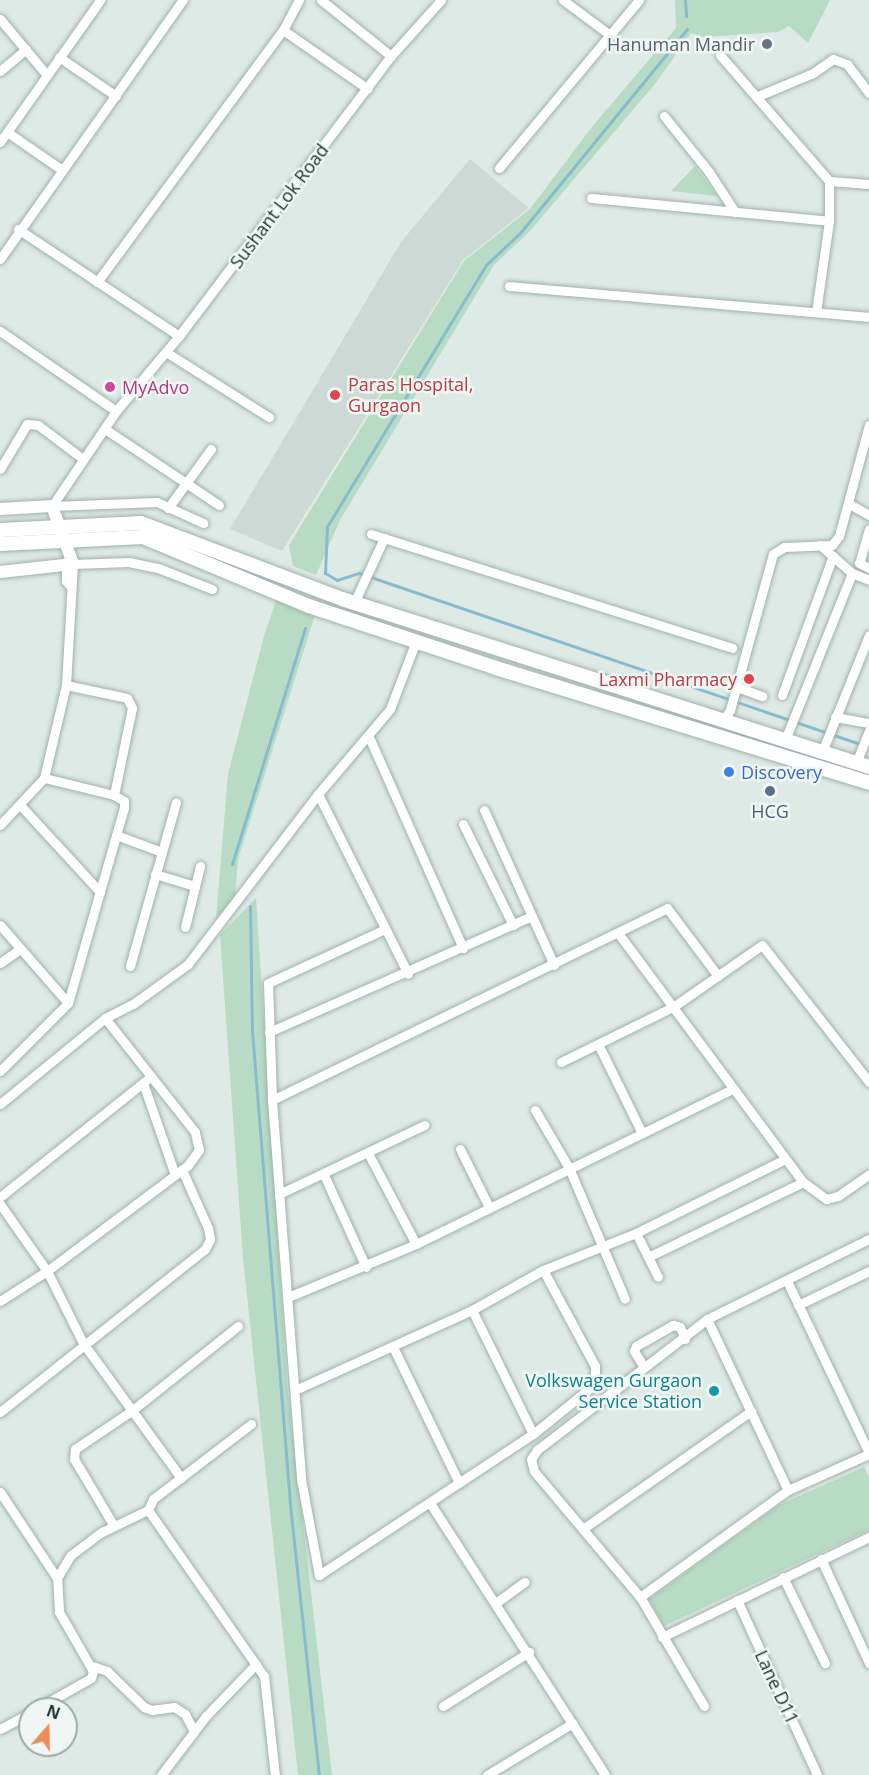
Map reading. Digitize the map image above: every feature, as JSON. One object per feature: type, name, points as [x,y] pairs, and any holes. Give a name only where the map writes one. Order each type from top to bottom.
[{"type":"main road","points":[[0,530],[56,525],[141,523],[354,603],[727,715],[785,740],[863,765]]},
{"type":"main road","points":[[0,544],[143,537],[309,606],[869,783]]},
{"type":"street","points":[[0,259],[18,229],[183,0]]},
{"type":"street","points":[[97,282],[283,30],[299,0]]},
{"type":"street","points":[[321,0],[392,56]]},
{"type":"street","name":"Sushant Lok Road","points":[[52,506],[116,411],[179,336],[392,56],[441,0]]},
{"type":"street","points":[[563,0],[610,35]]},
{"type":"street","points":[[498,168],[639,0]]},
{"type":"street","points":[[0,142],[94,2]]},
{"type":"street","points":[[0,19],[46,74]]},
{"type":"street","points":[[283,30],[368,89]]},
{"type":"street","points":[[0,71],[26,49]]},
{"type":"street","points":[[720,55],[758,96],[829,181],[829,221],[816,312]]},
{"type":"street","points":[[59,57],[116,96]]},
{"type":"street","points":[[758,96],[813,73],[833,59],[847,64],[869,93]]},
{"type":"street","points":[[664,116],[709,172],[735,212]]},
{"type":"street","points":[[7,132],[62,170]]},
{"type":"street","points":[[829,181],[869,184]]},
{"type":"street","points":[[591,198],[829,221]]},
{"type":"street","points":[[18,229],[179,336]]},
{"type":"street","points":[[509,286],[869,317]]},
{"type":"street","points":[[0,331],[116,411]]},
{"type":"street","points":[[166,352],[269,417]]},
{"type":"street","points":[[0,469],[27,424],[38,425],[83,459]]},
{"type":"street","points":[[727,715],[773,554],[784,547],[832,545],[839,536],[851,506],[869,425]]},
{"type":"street","points":[[105,429],[219,505]]},
{"type":"street","points":[[168,507],[211,449]]},
{"type":"street","points":[[0,510],[143,501],[168,507],[203,523]]},
{"type":"street","points":[[0,825],[21,806],[44,778],[66,685],[70,586],[66,581],[70,565],[52,506]]},
{"type":"street","points":[[851,506],[869,515]]},
{"type":"street","points":[[869,529],[859,563],[869,568]]},
{"type":"street","points":[[371,534],[732,648]]},
{"type":"street","points":[[354,603],[384,538]]},
{"type":"street","points":[[820,545],[852,573],[869,580]]},
{"type":"street","points":[[782,695],[833,556]]},
{"type":"street","points":[[0,572],[129,562],[158,568],[212,589]]},
{"type":"street","points":[[785,740],[799,710],[852,573]]},
{"type":"street","points":[[822,752],[869,635]]},
{"type":"street","points":[[0,1104],[105,1018],[133,1004],[188,964],[318,794],[369,737],[390,709],[416,641]]},
{"type":"street","points":[[66,685],[127,698],[132,708],[114,795]]},
{"type":"street","points":[[736,690],[762,696]]},
{"type":"street","points":[[835,717],[869,723]]},
{"type":"street","points":[[863,765],[861,749],[869,731]]},
{"type":"street","points":[[369,737],[463,948]]},
{"type":"street","points":[[0,1071],[68,1003],[124,801],[114,795],[44,778]]},
{"type":"street","points":[[318,794],[408,974]]},
{"type":"street","points":[[130,966],[176,802]]},
{"type":"street","points":[[21,806],[100,892]]},
{"type":"street","points":[[484,810],[554,965]]},
{"type":"street","points":[[463,824],[513,925]]},
{"type":"street","points":[[116,835],[162,852]]},
{"type":"street","points":[[185,927],[200,866]]},
{"type":"street","points":[[155,874],[195,886]]},
{"type":"street","points":[[272,1100],[668,908],[718,976]]},
{"type":"street","points":[[269,1032],[408,974],[532,916]]},
{"type":"street","points":[[0,925],[68,1003]]},
{"type":"street","points":[[385,929],[268,983],[272,1100],[301,1479],[319,1575],[533,1434],[595,1384],[596,1375],[543,1270]]},
{"type":"street","points":[[618,933],[803,1182],[826,1199],[838,1196],[869,1174]]},
{"type":"street","points":[[561,1062],[673,1008],[762,945],[869,1082]]},
{"type":"street","points":[[0,963],[20,948]]},
{"type":"street","points":[[0,1301],[47,1271],[179,1172],[199,1150],[195,1132],[146,1081],[105,1018]]},
{"type":"street","points":[[598,1044],[642,1133]]},
{"type":"street","points":[[0,1412],[83,1343],[205,1249],[210,1239],[208,1228],[179,1172],[146,1081]]},
{"type":"street","points":[[0,1197],[146,1081]]},
{"type":"street","points":[[288,1297],[366,1267],[416,1244],[733,1089]]},
{"type":"street","points":[[535,1110],[569,1168],[625,1299]]},
{"type":"street","points":[[279,1194],[324,1175],[424,1125]]},
{"type":"street","points":[[460,1149],[489,1207]]},
{"type":"street","points":[[368,1153],[416,1244]]},
{"type":"street","points":[[295,1390],[472,1310],[543,1270],[636,1233],[785,1159]]},
{"type":"street","points":[[324,1175],[366,1267]]},
{"type":"street","points":[[648,1257],[803,1182]]},
{"type":"street","points":[[0,1204],[47,1271],[83,1343],[134,1409],[181,1478]]},
{"type":"street","points":[[636,1233],[658,1277]]},
{"type":"street","points":[[704,1706],[640,1597],[534,1471],[531,1459],[537,1450],[644,1367],[685,1339],[707,1319],[869,1239]]},
{"type":"street","points":[[798,1305],[869,1271]]},
{"type":"street","points":[[640,1597],[788,1490],[869,1453],[787,1281]]},
{"type":"street","points":[[472,1310],[533,1434]]},
{"type":"street","points":[[707,1319],[788,1490]]},
{"type":"street","points":[[644,1367],[634,1351],[636,1346],[674,1325],[680,1327],[685,1339]]},
{"type":"street","points":[[114,1526],[73,1454],[134,1409],[238,1326]]},
{"type":"street","points":[[393,1347],[459,1483]]},
{"type":"street","points":[[584,1528],[751,1411]]},
{"type":"street","points":[[57,1578],[71,1555],[114,1526],[148,1510],[153,1499],[251,1424]]},
{"type":"street","points":[[0,1492],[57,1578],[58,1612],[92,1666],[91,1678],[57,1697]]},
{"type":"street","points":[[430,1503],[497,1602],[605,1775]]},
{"type":"street","points":[[148,1510],[264,1676],[275,1775]]},
{"type":"street","points":[[662,1637],[869,1537]]},
{"type":"street","points":[[821,1559],[869,1663]]},
{"type":"street","points":[[783,1577],[825,1663]]},
{"type":"street","points":[[497,1602],[525,1582]]},
{"type":"street","name":"Lane D11","points":[[736,1600],[817,1775]]},
{"type":"street","points":[[443,1707],[529,1652]]},
{"type":"street","points":[[161,1775],[194,1732],[256,1664]]},
{"type":"street","points":[[92,1666],[107,1671],[144,1707],[152,1710],[174,1707],[185,1714],[194,1732]]},
{"type":"street","points":[[0,1729],[18,1719]]},
{"type":"street","points":[[486,1775],[573,1724]]},
{"type":"shaded area","points":[[470,159],[529,208],[463,260],[282,551],[230,529],[401,242]]},
{"type":"green space","points":[[675,0],[830,0],[808,43],[789,26],[778,32],[704,37],[691,33],[655,84],[529,232],[494,265],[340,520],[316,575],[293,566],[289,545],[464,261],[530,209],[591,128],[676,28]]},
{"type":"green space","points":[[695,166],[717,196],[671,191]]},
{"type":"green space","points":[[276,601],[315,615],[238,859],[235,897],[216,919],[228,774],[264,636]]},
{"type":"green space","points":[[256,898],[287,1384],[332,1775],[298,1775],[243,1258],[220,935]]},
{"type":"green space","points":[[864,1467],[869,1477],[869,1530],[664,1626],[649,1599],[779,1505]]},
{"type":"waterway","points":[[685,0],[686,16]]},
{"type":"waterway","points":[[687,29],[521,232],[486,265],[327,527],[325,573],[337,580],[359,573],[869,747]]},
{"type":"waterway","points":[[232,864],[305,628]]},
{"type":"waterway","points":[[250,906],[252,1031],[291,1514],[319,1775]]},
{"type":"place","name":"Hanuman Mandir","points":[[767,44]]},
{"type":"place","name":"MyAdvo","points":[[110,387]]},
{"type":"place","name":"Paras Hospital, Gurgaon","points":[[335,395]]},
{"type":"place","name":"Laxmi Pharmacy","points":[[749,679]]},
{"type":"place","name":"Discovery","points":[[729,772]]},
{"type":"place","name":"HCG","points":[[770,791]]},
{"type":"place","name":"Volkswagen Gurgaon Service Station","points":[[714,1391]]}]
